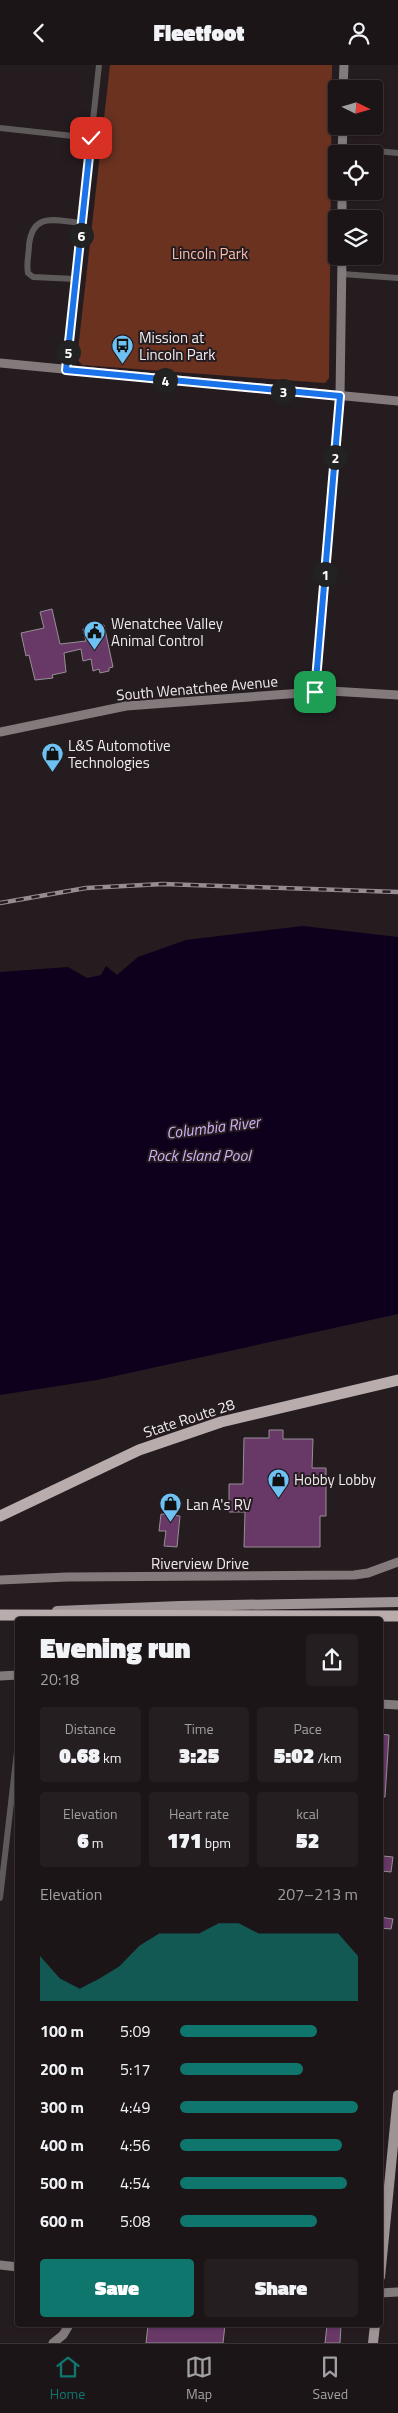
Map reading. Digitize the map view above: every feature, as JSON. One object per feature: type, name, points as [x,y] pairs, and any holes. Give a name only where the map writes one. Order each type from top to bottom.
[{"type":"highway","name":"State Route 28","points":[[0,1516],[139,1451],[221,1422],[398,1380]]},
{"type":"highway","points":[[0,1615],[398,1616]]},
{"type":"main road","points":[[343,80],[344,65]]},
{"type":"main road","points":[[315,692],[340,396],[342,265]]},
{"type":"main road","points":[[0,363],[398,401]]},
{"type":"main road","name":"South Wenatchee Avenue","points":[[0,732],[126,706],[315,692],[398,695]]},
{"type":"main road","name":"Riverview Drive","points":[[0,1580],[67,1577],[354,1575],[368,1573],[398,1562]]},
{"type":"main road","points":[[47,1614],[63,1610],[180,1605],[398,1602]]},
{"type":"main road","points":[[0,1676],[15,1675]]},
{"type":"main road","points":[[383,1704],[398,1705]]},
{"type":"main road","points":[[383,2247],[398,2095]]},
{"type":"main road","points":[[0,2265],[15,2267]]},
{"type":"main road","points":[[383,2293],[398,2292]]},
{"type":"main road","points":[[53,2343],[63,2335],[68,2327]]},
{"type":"main road","points":[[373,2343],[375,2327]]},
{"type":"street","points":[[66,370],[99,65]]},
{"type":"street","points":[[0,128],[91,138]]},
{"type":"street","points":[[383,152],[398,153]]},
{"type":"street","points":[[76,279],[33,277],[28,273],[30,239],[37,223],[43,221],[82,223]]},
{"type":"street","points":[[342,274],[398,278]]},
{"type":"street","points":[[0,1898],[15,1769]]},
{"type":"green space","name":"Lincoln Park","points":[[110,65],[332,65],[332,80],[328,80],[328,135],[331,135],[331,145],[328,145],[328,200],[331,200],[331,210],[328,210],[328,265],[330,265],[329,378],[325,383],[82,365],[77,359]]},
{"type":"water","name":"Rock Island Pool","points":[[303,926],[398,937],[398,1314],[97,1380],[0,1395],[0,972],[68,967],[87,978],[101,975],[106,966],[117,975],[138,957],[186,940]]},
{"type":"building","points":[[52,609],[60,644],[86,641],[83,629],[104,625],[113,667],[109,668],[109,671],[100,673],[99,669],[93,671],[91,659],[83,661],[81,649],[64,653],[66,672],[52,675],[53,678],[35,680],[29,655],[26,656],[21,633],[44,628],[40,612]]},
{"type":"building","name":"Hobby Lobby","points":[[269,1430],[283,1430],[283,1439],[313,1439],[312,1468],[326,1468],[326,1516],[320,1516],[320,1547],[244,1547],[245,1512],[229,1512],[229,1484],[243,1484],[244,1438],[269,1438]]},
{"type":"building","name":"Lan A's RV","points":[[161,1514],[180,1516],[177,1547],[164,1546],[166,1531],[159,1531]]},
{"type":"building","points":[[383,1734],[389,1735],[385,1797],[383,1797]]},
{"type":"building","points":[[383,1856],[393,1857],[391,1872],[383,1871]]},
{"type":"building","points":[[383,1917],[393,1919],[391,1929],[383,1928]]},
{"type":"building","points":[[148,2327],[225,2327],[223,2343],[146,2343]]},
{"type":"building","points":[[327,2327],[341,2327],[340,2343],[325,2343]]},
{"type":"railway","points":[[0,903],[86,888],[163,884],[398,892]]},
{"type":"place","name":"Mission at Lincoln Park","points":[[123,365]]},
{"type":"place","name":"Wenatchee Valley Animal Control","points":[[95,651]]},
{"type":"place","name":"L&S Automotive Technologies","points":[[52,773]]},
{"type":"place","name":"Hobby Lobby","points":[[278,1498]]},
{"type":"place","name":"Lan A's RV","points":[[170,1523]]},
{"type":"route","points":[[91,138],[66,370],[340,396],[315,692]]},
{"type":"water label","name":"Columbia River","points":[[213,1127]]}]
